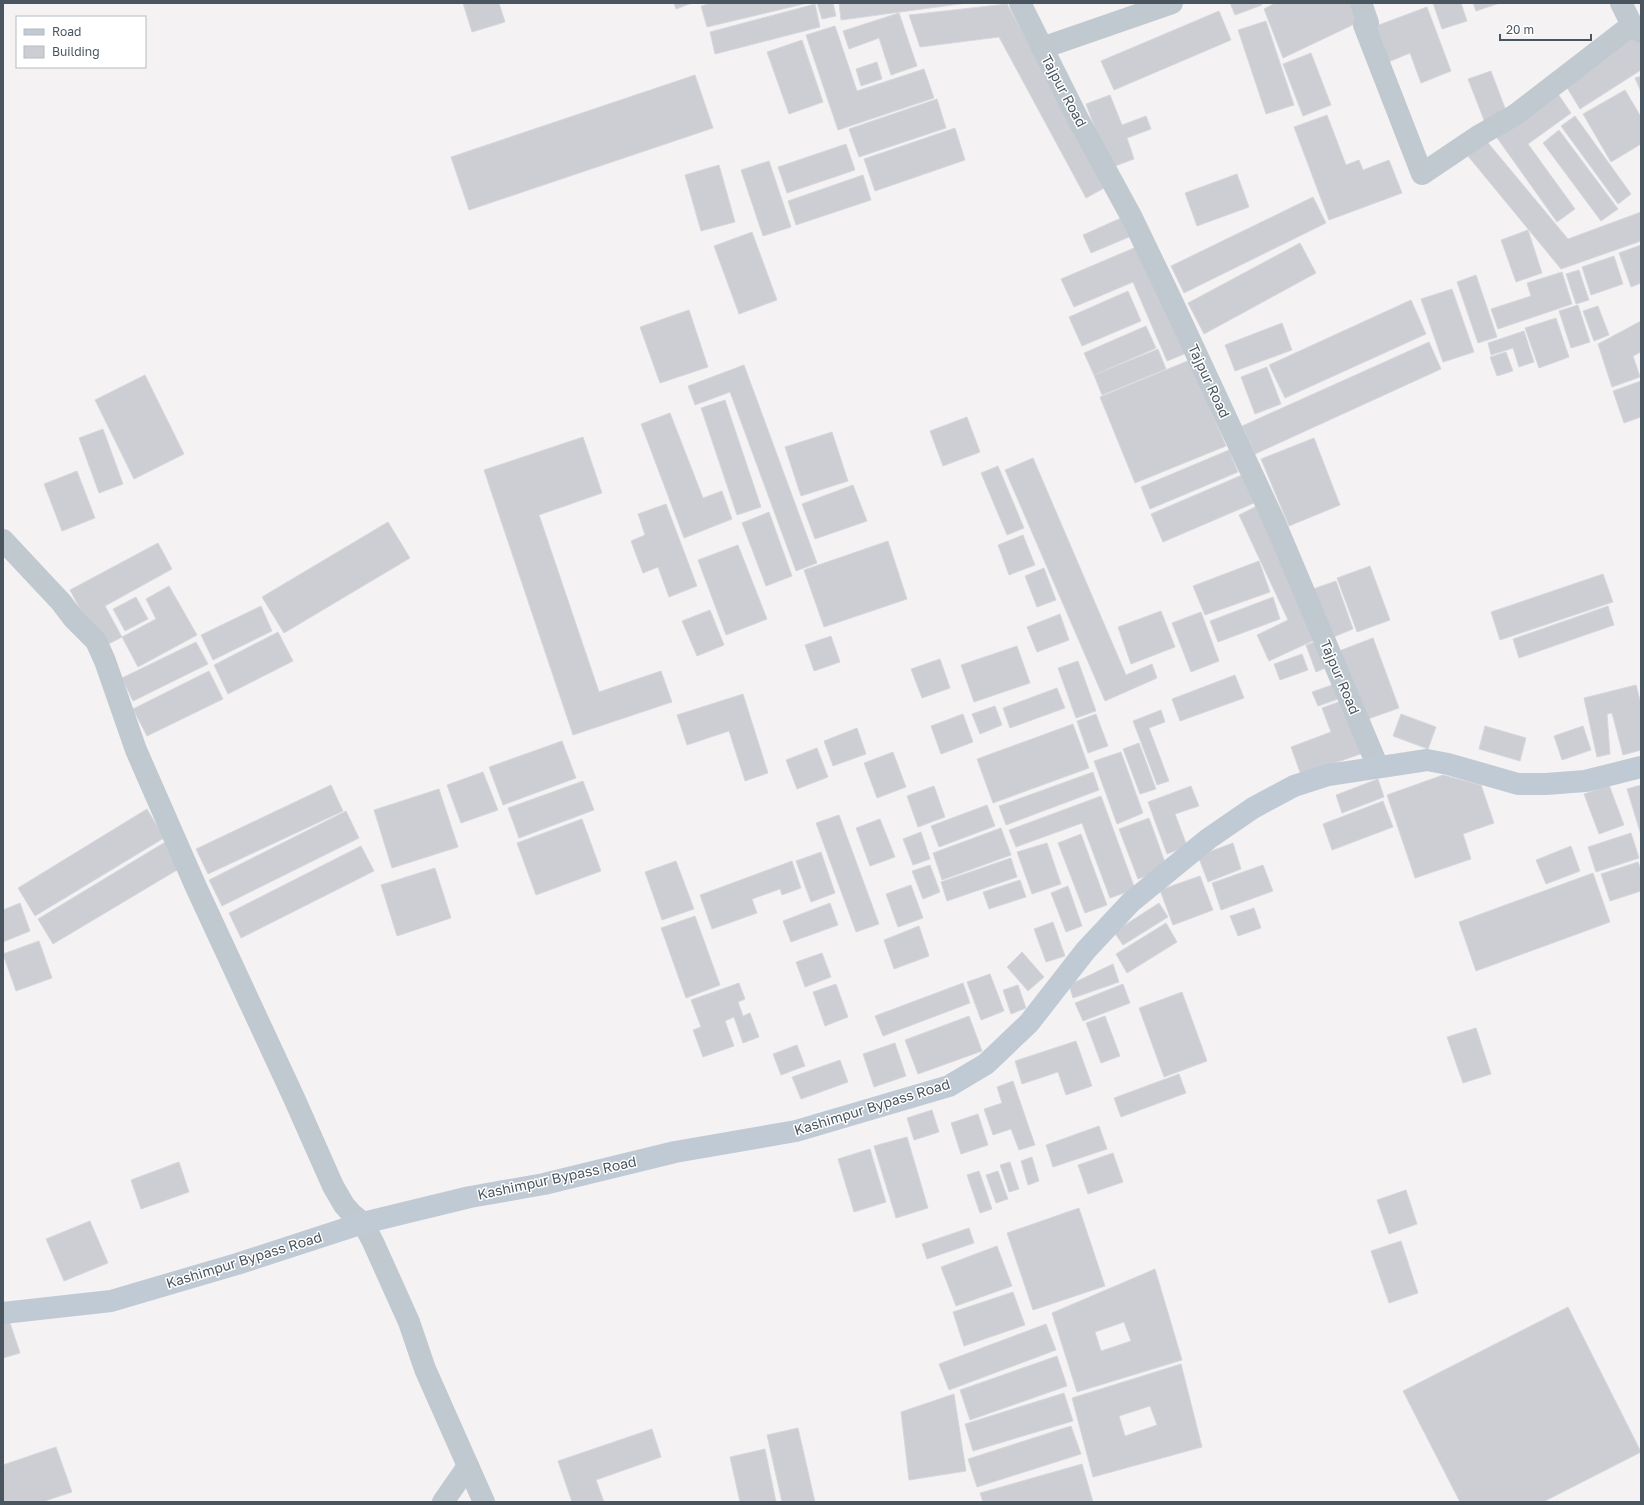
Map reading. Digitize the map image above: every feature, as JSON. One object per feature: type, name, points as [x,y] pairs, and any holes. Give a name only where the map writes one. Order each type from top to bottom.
[{"type":"main road","name":"Kashimpur Bypass Road","points":[[3,1313],[111,1301],[236,1264],[363,1223],[470,1197],[544,1184],[675,1152],[796,1131],[949,1086],[986,1064],[1029,1023],[1086,950],[1131,902],[1208,839],[1253,808],[1294,786],[1328,775],[1427,760],[1448,764],[1518,784],[1585,781],[1641,767]]},
{"type":"street","name":"Tajpur Road","points":[[1020,3],[1042,48],[1131,216],[1173,304],[1275,523],[1378,767]]},
{"type":"street","points":[[1042,48],[1172,3]]},
{"type":"street","points":[[1361,3],[1368,23],[1364,24],[1422,174],[1480,135],[1515,115],[1636,29],[1621,3]]},
{"type":"street","points":[[3,540],[61,602],[74,619],[96,641],[105,661],[136,750],[196,887],[334,1186],[344,1205],[363,1223],[406,1316],[425,1369],[484,1502]]},
{"type":"street","points":[[443,1502],[468,1466]]},
{"type":"building","points":[[463,3],[499,3],[505,22],[472,32]]},
{"type":"building","points":[[674,3],[692,3],[676,9]]},
{"type":"building","points":[[712,3],[808,3],[707,27],[701,6]]},
{"type":"building","points":[[817,3],[833,3],[836,16],[822,19]]},
{"type":"building","points":[[839,3],[967,3],[841,20]]},
{"type":"building","points":[[1230,3],[1261,3],[1262,5],[1235,15]]},
{"type":"building","points":[[1275,3],[1359,3],[1365,19],[1283,58],[1264,9]]},
{"type":"building","points":[[1433,3],[1461,3],[1467,21],[1442,29]]},
{"type":"building","points":[[1473,3],[1500,3],[1476,11]]},
{"type":"building","points":[[815,4],[820,27],[715,54],[710,32]]},
{"type":"building","points":[[1007,4],[1108,186],[1086,198],[999,37],[920,47],[909,15]]},
{"type":"building","points":[[1427,7],[1451,71],[1421,83],[1410,53],[1381,65],[1368,29]]},
{"type":"building","points":[[1219,11],[1231,40],[1114,90],[1101,61]]},
{"type":"building","points":[[899,13],[917,66],[891,75],[879,38],[849,49],[843,31]]},
{"type":"building","points":[[1266,21],[1294,105],[1266,114],[1238,30]]},
{"type":"building","points":[[835,26],[857,91],[924,69],[934,98],[838,130],[806,35]]},
{"type":"building","points":[[1636,35],[1641,42],[1641,70],[1580,109],[1563,81]]},
{"type":"building","points":[[802,40],[823,102],[789,114],[767,52]]},
{"type":"building","points":[[1311,53],[1331,105],[1303,116],[1283,64]]},
{"type":"building","points":[[877,62],[882,79],[861,86],[856,69]]},
{"type":"building","points":[[1491,71],[1508,116],[1486,125],[1468,79]]},
{"type":"building","points":[[695,75],[713,128],[469,210],[451,157]]},
{"type":"building","points":[[1641,76],[1641,92],[1635,78]]},
{"type":"building","points":[[1625,90],[1641,117],[1641,144],[1611,162],[1583,114]]},
{"type":"building","points":[[1556,91],[1571,113],[1528,144],[1575,209],[1557,222],[1495,135]]},
{"type":"building","points":[[1110,95],[1122,125],[1146,116],[1151,129],[1127,138],[1134,159],[1110,168],[1086,104]]},
{"type":"building","points":[[937,99],[946,128],[859,157],[849,129]]},
{"type":"building","points":[[1327,115],[1346,165],[1359,160],[1363,170],[1389,160],[1402,193],[1329,220],[1294,127]]},
{"type":"building","points":[[1575,116],[1631,194],[1618,204],[1561,126]]},
{"type":"building","points":[[955,128],[965,160],[875,191],[864,159]]},
{"type":"building","points":[[1559,130],[1618,209],[1601,221],[1543,143]]},
{"type":"building","points":[[1484,138],[1568,239],[1641,212],[1641,241],[1561,269],[1463,150]]},
{"type":"building","points":[[846,144],[855,170],[787,193],[778,167]]},
{"type":"building","points":[[769,161],[791,227],[763,236],[741,170]]},
{"type":"building","points":[[719,165],[735,222],[701,231],[685,175]]},
{"type":"building","points":[[1237,174],[1249,207],[1197,226],[1185,193]]},
{"type":"building","points":[[863,175],[871,200],[796,225],[788,201]]},
{"type":"building","points":[[1313,197],[1326,223],[1184,293],[1171,266]]},
{"type":"building","points":[[1121,218],[1129,237],[1091,253],[1083,235]]},
{"type":"building","points":[[1528,230],[1542,273],[1516,282],[1501,240]]},
{"type":"building","points":[[752,232],[777,300],[739,314],[714,246]]},
{"type":"building","points":[[1300,243],[1316,273],[1204,334],[1188,303]]},
{"type":"building","points":[[1141,245],[1187,353],[1167,361],[1133,282],[1074,307],[1061,279]]},
{"type":"building","points":[[1641,245],[1641,283],[1631,287],[1619,253]]},
{"type":"building","points":[[1614,256],[1623,284],[1591,295],[1582,267]]},
{"type":"building","points":[[1579,270],[1589,300],[1576,304],[1566,274]]},
{"type":"building","points":[[1562,272],[1572,304],[1498,329],[1491,309],[1531,296],[1527,283]]},
{"type":"building","points":[[1476,275],[1497,337],[1478,343],[1457,282]]},
{"type":"building","points":[[1452,289],[1474,352],[1443,362],[1421,299]]},
{"type":"building","points":[[1128,291],[1141,321],[1082,346],[1069,317]]},
{"type":"building","points":[[1411,300],[1426,334],[1285,398],[1269,365]]},
{"type":"building","points":[[1578,305],[1590,342],[1571,348],[1559,311]]},
{"type":"building","points":[[1598,306],[1609,335],[1594,341],[1583,311]]},
{"type":"building","points":[[689,310],[708,367],[660,383],[640,327]]},
{"type":"building","points":[[1556,318],[1569,357],[1539,368],[1525,328]]},
{"type":"building","points":[[1641,321],[1641,352],[1633,356],[1640,377],[1612,387],[1598,344]]},
{"type":"building","points":[[1282,323],[1292,350],[1235,371],[1225,345]]},
{"type":"building","points":[[1146,326],[1156,348],[1094,375],[1084,353]]},
{"type":"building","points":[[1524,331],[1534,362],[1519,367],[1513,348],[1491,355],[1488,343]]},
{"type":"building","points":[[1429,342],[1441,369],[1255,454],[1242,426]]},
{"type":"building","points":[[1158,349],[1166,369],[1102,395],[1094,375]]},
{"type":"building","points":[[1506,352],[1513,371],[1497,376],[1490,357]]},
{"type":"building","points":[[1190,360],[1226,446],[1135,483],[1100,397]]},
{"type":"building","points":[[744,365],[817,563],[796,571],[730,392],[695,405],[688,386]]},
{"type":"building","points":[[1267,367],[1281,404],[1255,414],[1241,377]]},
{"type":"building","points":[[145,375],[184,454],[134,479],[95,400]]},
{"type":"building","points":[[1641,381],[1641,417],[1624,423],[1613,391]]},
{"type":"building","points":[[725,400],[761,507],[737,515],[701,408]]},
{"type":"building","points":[[670,413],[703,498],[722,491],[732,519],[684,538],[641,424]]},
{"type":"building","points":[[967,417],[980,452],[943,466],[930,431]]},
{"type":"building","points":[[103,429],[123,484],[99,493],[79,438]]},
{"type":"building","points":[[832,432],[848,481],[801,496],[785,447]]},
{"type":"building","points":[[583,437],[602,493],[539,515],[599,692],[661,671],[672,702],[573,735],[484,470]]},
{"type":"building","points":[[1314,438],[1340,505],[1289,526],[1261,459]]},
{"type":"building","points":[[1229,450],[1238,472],[1150,509],[1141,487]]},
{"type":"building","points":[[1033,458],[1126,675],[1152,664],[1157,678],[1105,701],[1005,470]]},
{"type":"building","points":[[998,466],[1024,528],[1007,535],[981,473]]},
{"type":"building","points":[[77,471],[95,518],[62,531],[44,484]]},
{"type":"building","points":[[1242,475],[1254,503],[1163,542],[1151,514]]},
{"type":"building","points":[[853,485],[867,521],[815,539],[802,504]]},
{"type":"building","points":[[666,504],[697,586],[669,597],[658,567],[643,573],[631,541],[645,535],[638,514]]},
{"type":"building","points":[[1259,505],[1321,637],[1269,661],[1257,635],[1288,620],[1239,515]]},
{"type":"building","points":[[769,512],[792,576],[766,586],[742,523]]},
{"type":"building","points":[[388,522],[410,558],[284,633],[262,597]]},
{"type":"building","points":[[1023,535],[1035,565],[1009,575],[998,545]]},
{"type":"building","points":[[888,541],[907,599],[824,627],[804,570]]},
{"type":"building","points":[[158,543],[172,569],[105,606],[122,637],[101,648],[70,590]]},
{"type":"building","points":[[738,545],[767,619],[726,635],[698,560]]},
{"type":"building","points":[[1259,561],[1270,592],[1205,615],[1193,586]]},
{"type":"building","points":[[1370,566],[1390,620],[1357,632],[1337,578]]},
{"type":"building","points":[[1044,568],[1056,600],[1037,607],[1025,576]]},
{"type":"building","points":[[1603,574],[1613,602],[1500,640],[1491,612]]},
{"type":"building","points":[[1336,581],[1353,629],[1331,638],[1313,589]]},
{"type":"building","points":[[169,586],[197,635],[138,667],[122,637],[156,619],[146,599]]},
{"type":"building","points":[[136,597],[148,619],[125,631],[113,609]]},
{"type":"building","points":[[1273,597],[1280,619],[1218,642],[1210,621]]},
{"type":"building","points":[[261,606],[272,631],[213,660],[201,635]]},
{"type":"building","points":[[1608,606],[1614,625],[1519,658],[1513,639]]},
{"type":"building","points":[[710,610],[724,645],[697,656],[682,621]]},
{"type":"building","points":[[1161,611],[1175,647],[1131,664],[1118,627]]},
{"type":"building","points":[[1201,612],[1219,661],[1191,672],[1172,623]]},
{"type":"building","points":[[1060,614],[1069,640],[1037,652],[1027,627]]},
{"type":"building","points":[[278,632],[293,661],[228,694],[214,665]]},
{"type":"building","points":[[831,636],[840,662],[814,671],[805,645]]},
{"type":"building","points":[[1373,638],[1399,708],[1365,720],[1339,651]]},
{"type":"building","points":[[1323,639],[1333,665],[1316,672],[1306,645]]},
{"type":"building","points":[[196,642],[208,664],[133,701],[122,678]]},
{"type":"building","points":[[1017,646],[1030,683],[974,702],[961,665]]},
{"type":"building","points":[[1302,654],[1308,670],[1280,680],[1274,664]]},
{"type":"building","points":[[940,659],[950,688],[922,698],[911,669]]},
{"type":"building","points":[[1078,661],[1096,711],[1076,718],[1058,668]]},
{"type":"building","points":[[209,671],[223,699],[147,736],[133,709]]},
{"type":"building","points":[[1235,675],[1244,698],[1180,721],[1172,699]]},
{"type":"building","points":[[1332,685],[1338,699],[1318,706],[1312,692]]},
{"type":"building","points":[[1636,685],[1641,704],[1641,750],[1623,755],[1612,713],[1607,714],[1610,754],[1597,757],[1584,698]]},
{"type":"building","points":[[1057,688],[1065,708],[1010,728],[1003,708]]},
{"type":"building","points":[[743,694],[768,773],[745,781],[729,731],[687,745],[677,715]]},
{"type":"building","points":[[1347,699],[1366,752],[1301,775],[1291,747],[1331,732],[1322,708]]},
{"type":"building","points":[[995,706],[1002,725],[980,734],[972,714]]},
{"type":"building","points":[[1161,710],[1165,722],[1149,728],[1169,781],[1157,785],[1133,721]]},
{"type":"building","points":[[963,714],[973,742],[941,754],[931,726]]},
{"type":"building","points":[[1096,714],[1108,746],[1088,753],[1077,721]]},
{"type":"building","points":[[1401,714],[1436,727],[1428,749],[1393,736]]},
{"type":"building","points":[[1073,724],[1089,768],[993,803],[977,759]]},
{"type":"building","points":[[1485,726],[1526,738],[1520,761],[1479,749]]},
{"type":"building","points":[[1583,726],[1591,750],[1562,760],[1554,736]]},
{"type":"building","points":[[857,728],[866,754],[833,766],[824,741]]},
{"type":"building","points":[[562,741],[576,778],[503,805],[489,767]]},
{"type":"building","points":[[1139,743],[1156,789],[1140,794],[1123,749]]},
{"type":"building","points":[[817,748],[828,777],[797,789],[786,760]]},
{"type":"building","points":[[893,752],[906,787],[877,798],[864,763]]},
{"type":"building","points":[[1121,752],[1143,813],[1117,824],[1094,761]]},
{"type":"building","points":[[483,772],[498,810],[461,823],[447,785]]},
{"type":"building","points":[[1093,772],[1099,790],[1006,825],[999,806]]},
{"type":"building","points":[[1443,775],[1481,785],[1494,823],[1463,834],[1471,859],[1415,878],[1387,795]]},
{"type":"building","points":[[1378,779],[1384,797],[1342,813],[1336,795]]},
{"type":"building","points":[[583,781],[594,810],[519,838],[508,808]]},
{"type":"building","points":[[331,785],[343,811],[208,874],[196,849]]},
{"type":"building","points":[[1609,785],[1624,825],[1599,834],[1584,794]]},
{"type":"building","points":[[1641,785],[1641,835],[1627,789]]},
{"type":"building","points":[[934,786],[945,817],[918,827],[907,796]]},
{"type":"building","points":[[1191,786],[1199,806],[1175,814],[1187,846],[1167,854],[1148,802]]},
{"type":"building","points":[[439,789],[458,847],[392,868],[374,810]]},
{"type":"building","points":[[1101,796],[1135,889],[1110,898],[1082,823],[1016,847],[1009,830]]},
{"type":"building","points":[[1383,801],[1393,827],[1332,850],[1323,824]]},
{"type":"building","points":[[987,805],[995,826],[939,847],[931,826]]},
{"type":"building","points":[[147,809],[164,838],[35,916],[18,888]]},
{"type":"building","points":[[346,811],[359,838],[222,906],[209,880]]},
{"type":"building","points":[[839,815],[879,924],[856,932],[816,823]]},
{"type":"building","points":[[1149,818],[1167,868],[1138,879],[1119,829]]},
{"type":"building","points":[[582,819],[601,871],[536,895],[517,843]]},
{"type":"building","points":[[880,819],[895,857],[870,866],[856,828]]},
{"type":"building","points":[[1001,828],[1011,855],[942,880],[933,853]]},
{"type":"building","points":[[921,832],[930,859],[913,865],[903,839]]},
{"type":"building","points":[[1631,833],[1639,858],[1596,872],[1588,847]]},
{"type":"building","points":[[1081,834],[1107,905],[1085,913],[1058,843]]},
{"type":"building","points":[[167,841],[182,867],[53,944],[38,919]]},
{"type":"building","points":[[1047,843],[1061,884],[1032,894],[1017,852]]},
{"type":"building","points":[[1233,843],[1241,869],[1208,882],[1198,856]]},
{"type":"building","points":[[361,846],[374,871],[241,938],[229,913]]},
{"type":"building","points":[[1571,846],[1580,871],[1546,884],[1536,860]]},
{"type":"building","points":[[821,852],[835,893],[811,902],[796,861]]},
{"type":"building","points":[[1011,858],[1017,877],[947,901],[941,882]]},
{"type":"building","points":[[676,861],[694,909],[662,920],[645,872]]},
{"type":"building","points":[[792,861],[801,888],[782,895],[780,889],[752,899],[757,913],[712,929],[700,895]]},
{"type":"building","points":[[1638,862],[1641,870],[1641,891],[1610,901],[1601,874]]},
{"type":"building","points":[[930,865],[940,892],[923,899],[912,871]]},
{"type":"building","points":[[1263,865],[1273,891],[1221,910],[1212,883]]},
{"type":"building","points":[[435,868],[451,918],[397,936],[381,885]]},
{"type":"building","points":[[1593,873],[1610,922],[1476,971],[1459,922]]},
{"type":"building","points":[[1200,876],[1213,910],[1173,925],[1160,890]]},
{"type":"building","points":[[1020,880],[1026,897],[989,909],[983,892]]},
{"type":"building","points":[[911,885],[923,918],[898,927],[886,894]]},
{"type":"building","points":[[1068,886],[1082,926],[1066,932],[1051,893]]},
{"type":"building","points":[[20,903],[30,931],[3,942],[3,910]]},
{"type":"building","points":[[830,903],[838,925],[791,942],[783,921]]},
{"type":"building","points":[[1159,903],[1168,917],[1123,945],[1114,932]]},
{"type":"building","points":[[1254,908],[1261,928],[1238,936],[1230,916]]},
{"type":"building","points":[[695,916],[720,985],[686,998],[661,928]]},
{"type":"building","points":[[1053,922],[1065,956],[1046,962],[1034,929]]},
{"type":"building","points":[[1166,923],[1177,942],[1127,973],[1116,954]]},
{"type":"building","points":[[919,926],[929,956],[894,969],[884,940]]},
{"type":"building","points":[[39,941],[52,978],[16,991],[3,954]]},
{"type":"building","points":[[1022,952],[1044,977],[1028,991],[1007,967]]},
{"type":"building","points":[[822,953],[831,977],[805,987],[796,962]]},
{"type":"building","points":[[1113,964],[1119,982],[1073,998],[1069,985]]},
{"type":"building","points":[[990,974],[1004,1011],[981,1020],[967,982]]},
{"type":"building","points":[[739,983],[745,999],[738,1002],[743,1016],[750,1013],[759,1037],[743,1043],[734,1017],[725,1021],[734,1046],[703,1057],[693,1030],[701,1027],[691,1000]]},
{"type":"building","points":[[963,983],[970,1003],[883,1036],[875,1016]]},
{"type":"building","points":[[836,984],[848,1017],[825,1026],[813,992]]},
{"type":"building","points":[[1123,984],[1130,1003],[1083,1021],[1075,1003]]},
{"type":"building","points":[[1018,985],[1026,1008],[1011,1014],[1003,990]]},
{"type":"building","points":[[1182,992],[1207,1061],[1164,1077],[1139,1008]]},
{"type":"building","points":[[969,1016],[982,1051],[918,1074],[905,1040]]},
{"type":"building","points":[[1105,1016],[1120,1056],[1101,1063],[1086,1023]]},
{"type":"building","points":[[1476,1028],[1491,1074],[1463,1083],[1447,1037]]},
{"type":"building","points":[[1076,1041],[1092,1086],[1066,1095],[1058,1072],[1022,1084],[1015,1061]]},
{"type":"building","points":[[895,1043],[906,1076],[874,1087],[863,1054]]},
{"type":"building","points":[[797,1045],[805,1066],[781,1075],[773,1054]]},
{"type":"building","points":[[840,1060],[848,1082],[801,1099],[792,1077]]},
{"type":"building","points":[[1179,1074],[1186,1093],[1121,1117],[1114,1098]]},
{"type":"building","points":[[1013,1081],[1035,1145],[1019,1150],[1011,1129],[993,1135],[984,1109],[1002,1103],[997,1087]]},
{"type":"building","points":[[932,1110],[939,1132],[914,1140],[907,1118]]},
{"type":"building","points":[[978,1114],[988,1145],[961,1154],[951,1123]]},
{"type":"building","points":[[1099,1126],[1107,1149],[1053,1167],[1046,1145]]},
{"type":"building","points":[[907,1137],[928,1208],[896,1218],[874,1146]]},
{"type":"building","points":[[870,1149],[886,1202],[854,1212],[838,1159]]},
{"type":"building","points":[[1113,1153],[1123,1182],[1088,1194],[1078,1165]]},
{"type":"building","points":[[1032,1157],[1039,1181],[1028,1185],[1021,1161]]},
{"type":"building","points":[[179,1162],[189,1192],[141,1209],[131,1180]]},
{"type":"building","points":[[1010,1162],[1019,1189],[1009,1192],[1000,1165]]},
{"type":"building","points":[[979,1171],[992,1209],[980,1213],[967,1175]]},
{"type":"building","points":[[998,1171],[1008,1199],[996,1203],[986,1175]]},
{"type":"building","points":[[1406,1190],[1417,1224],[1389,1234],[1377,1200]]},
{"type":"building","points":[[1079,1208],[1105,1286],[1033,1310],[1007,1233]]},
{"type":"building","points":[[90,1221],[108,1263],[64,1281],[46,1239]]},
{"type":"building","points":[[969,1228],[974,1243],[927,1259],[922,1244]]},
{"type":"building","points":[[1401,1241],[1418,1293],[1389,1303],[1371,1251]]},
{"type":"building","points":[[997,1246],[1012,1286],[956,1306],[941,1267]]},
{"type":"building","points":[[1155,1269],[1182,1360],[1077,1392],[1052,1313]],"holes":[[[1124,1322],[1131,1341],[1101,1351],[1095,1332]]]},
{"type":"building","points":[[1013,1292],[1025,1325],[964,1346],[953,1312]]},
{"type":"building","points":[[1568,1307],[1641,1452],[1543,1502],[1460,1502],[1403,1391]]},
{"type":"building","points":[[9,1320],[20,1353],[3,1358],[3,1321]]},
{"type":"building","points":[[1046,1324],[1056,1350],[949,1390],[939,1364]]},
{"type":"building","points":[[1057,1356],[1067,1386],[970,1420],[960,1390]]},
{"type":"building","points":[[1181,1364],[1202,1447],[1093,1477],[1072,1398]],"holes":[[[1150,1406],[1157,1425],[1125,1436],[1119,1416]]]},
{"type":"building","points":[[1064,1393],[1073,1421],[973,1451],[965,1424]]},
{"type":"building","points":[[954,1394],[966,1471],[909,1480],[901,1412]]},
{"type":"building","points":[[1071,1426],[1081,1454],[977,1487],[968,1459]]},
{"type":"building","points":[[798,1428],[815,1502],[782,1502],[767,1435]]},
{"type":"building","points":[[652,1429],[661,1457],[596,1480],[604,1502],[572,1502],[558,1461]]},
{"type":"building","points":[[56,1447],[72,1492],[42,1502],[3,1502],[3,1465]]},
{"type":"building","points":[[765,1449],[776,1502],[740,1502],[730,1457]]},
{"type":"building","points":[[1082,1464],[1093,1502],[983,1502],[980,1493]]}]
